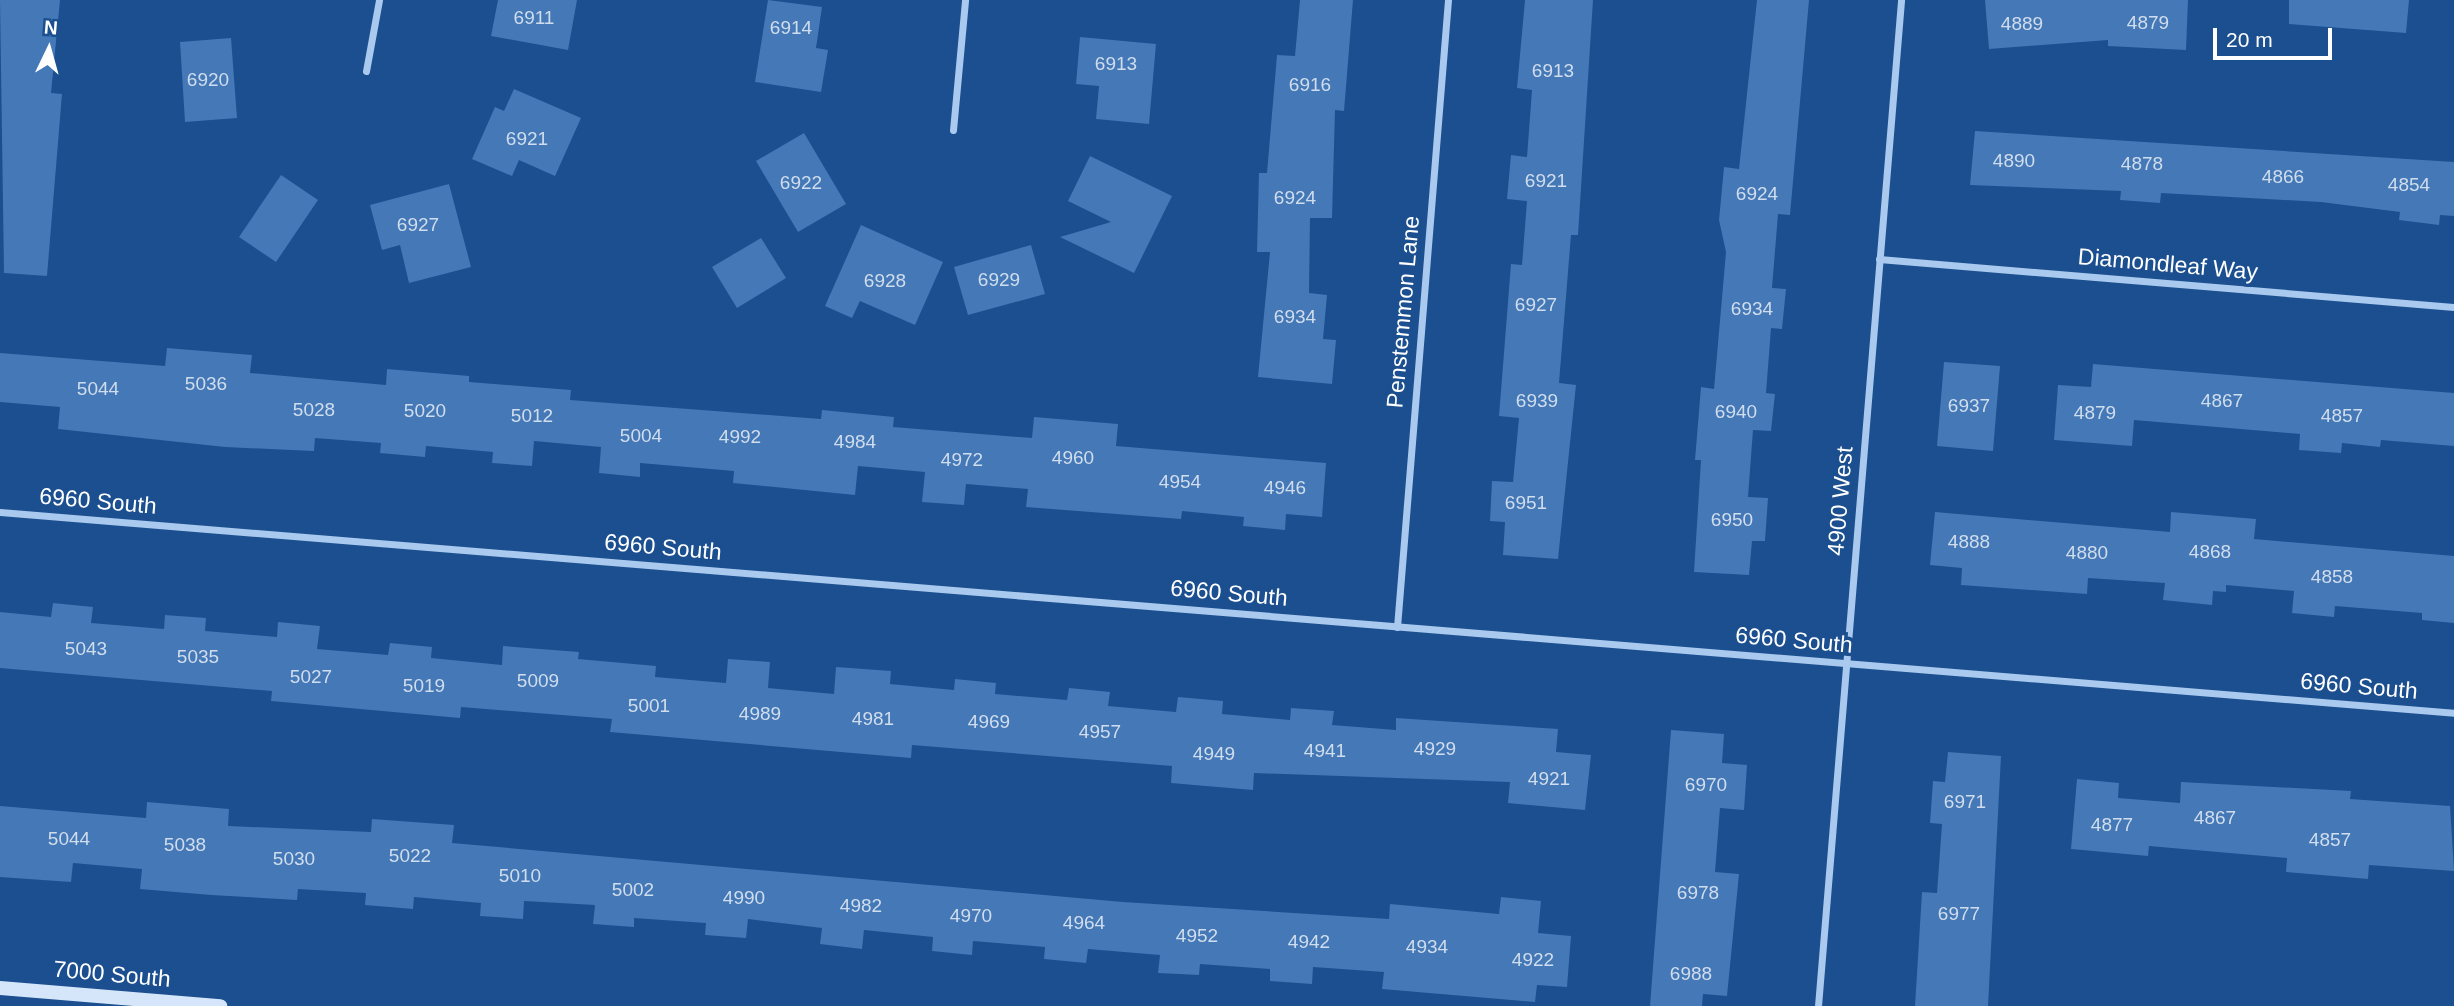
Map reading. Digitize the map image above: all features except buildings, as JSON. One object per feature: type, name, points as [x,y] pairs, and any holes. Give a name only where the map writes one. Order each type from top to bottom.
[{"type":"street","points":[[366,71],[379,0]]},
{"type":"street","points":[[953,130],[965,0]]},
{"type":"street","name":"Penstemmon Lane","points":[[1397,626],[1448,0]]},
{"type":"street","name":"4900 West","points":[[1818,1006],[1901,0]]},
{"type":"street","name":"Diamondleaf Way","points":[[1879,259],[2454,307]]},
{"type":"street","name":"6960 South","points":[[0,512],[2454,713]]},
{"type":"street","name":"7000 South","points":[[0,988],[219,1006]]}]
